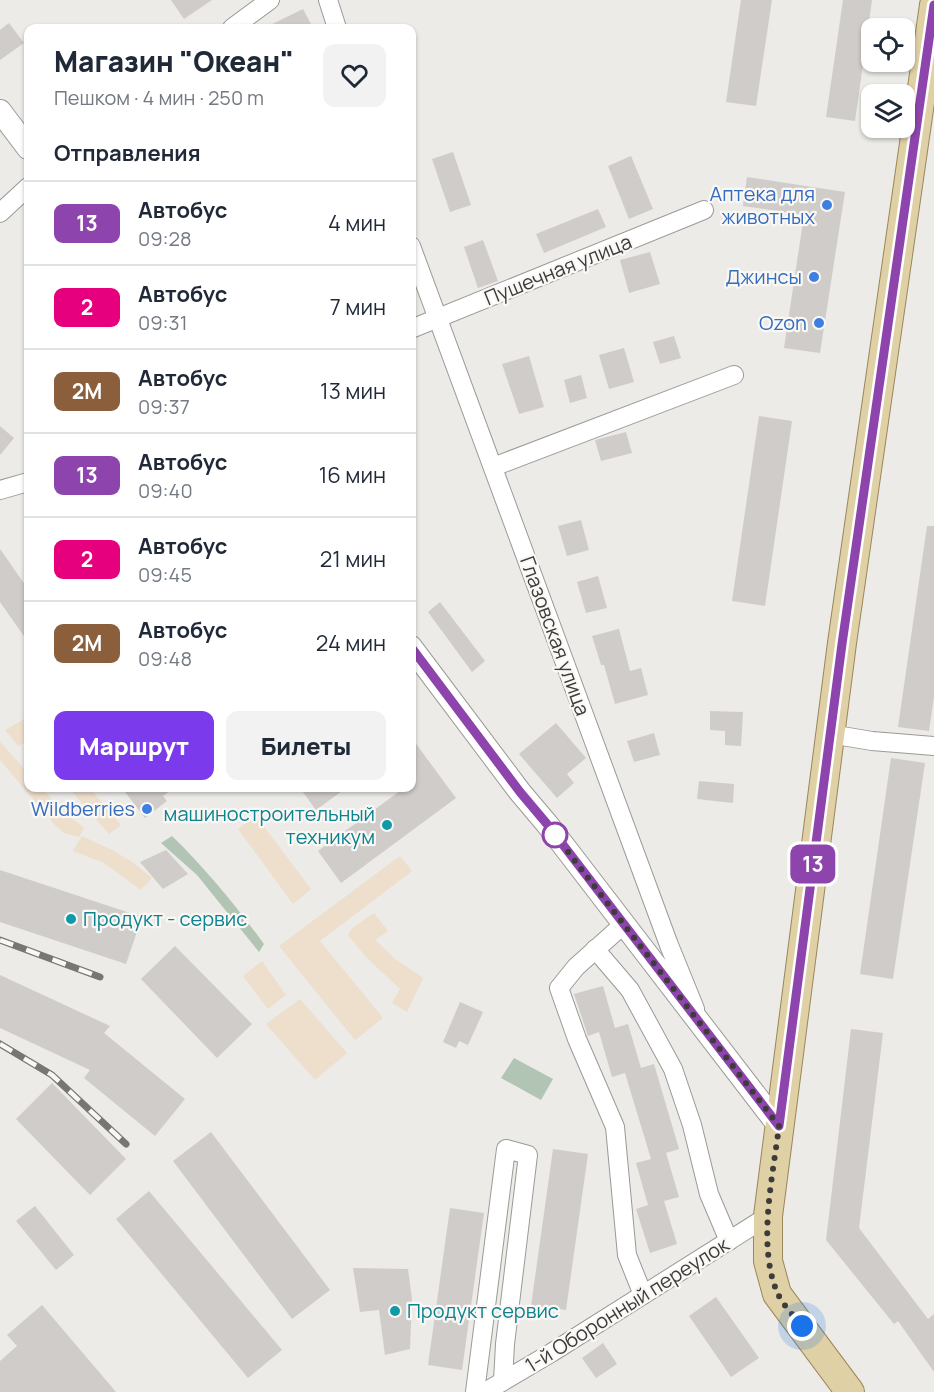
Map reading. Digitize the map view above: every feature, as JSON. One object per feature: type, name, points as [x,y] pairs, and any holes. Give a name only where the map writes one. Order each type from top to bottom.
[{"type":"main road","points":[[850,1392],[777,1294],[768,1261],[768,1216],[831,734],[934,5]]},
{"type":"street","points":[[237,24],[270,0]]},
{"type":"street","points":[[328,0],[336,24]]},
{"type":"street","points":[[0,111],[24,143]]},
{"type":"street","points":[[0,213],[24,191]]},
{"type":"street","name":"Пушечная улица","points":[[416,326],[437,320],[704,210]]},
{"type":"street","name":"Глазовская улица","points":[[416,260],[669,945],[702,1025]]},
{"type":"street","points":[[493,467],[734,375]]},
{"type":"street","points":[[0,490],[24,483]]},
{"type":"street","points":[[416,654],[520,792],[779,1126]]},
{"type":"street","points":[[831,734],[872,741],[934,746]]},
{"type":"street","points":[[624,924],[576,967],[559,988],[577,1039],[615,1128],[627,1255],[643,1295]]},
{"type":"street","points":[[595,949],[630,990],[673,1069],[692,1125],[709,1194],[729,1241]]},
{"type":"street","points":[[475,1392],[506,1149],[528,1155],[505,1344],[503,1381]]},
{"type":"street","name":"1-й Оборонный переулок","points":[[485,1392],[768,1216]]},
{"type":"shaded area","points":[[24,719],[24,743],[18,746],[5,730]]},
{"type":"shaded area","points":[[0,742],[24,769],[24,788],[0,760]]},
{"type":"shaded area","points":[[27,792],[45,792],[84,828],[79,837],[64,833]]},
{"type":"shaded area","points":[[72,792],[93,792],[121,825],[109,834]]},
{"type":"shaded area","points":[[256,816],[311,889],[293,904],[238,829]]},
{"type":"shaded area","points":[[82,836],[114,851],[152,878],[141,890],[104,863],[73,851]]},
{"type":"shaded area","points":[[400,856],[412,871],[320,941],[383,1018],[355,1040],[279,946]]},
{"type":"shaded area","points":[[374,913],[388,931],[375,940],[395,959],[423,978],[407,1012],[392,1003],[400,989],[366,957],[348,935],[351,929]]},
{"type":"shaded area","points":[[262,961],[286,995],[268,1009],[243,976]]},
{"type":"shaded area","points":[[300,999],[347,1053],[315,1080],[266,1024]]},
{"type":"green space","points":[[172,836],[232,902],[264,944],[259,952],[197,875],[161,843]]},
{"type":"green space","points":[[514,1058],[553,1079],[541,1100],[501,1078]]},
{"type":"building","points":[[171,0],[212,0],[184,19]]},
{"type":"building","points":[[741,0],[772,0],[756,106],[726,102]]},
{"type":"building","points":[[843,0],[872,0],[869,18],[861,18],[862,72],[855,121],[826,117]]},
{"type":"building","points":[[303,9],[311,24],[272,24]]},
{"type":"building","points":[[9,23],[24,43],[0,60],[0,30]]},
{"type":"building","points":[[453,152],[471,205],[450,212],[432,159]]},
{"type":"building","points":[[631,156],[653,209],[629,219],[608,166]]},
{"type":"building","points":[[747,177],[845,192],[820,353],[784,348],[804,215],[743,206]]},
{"type":"building","points":[[598,209],[606,227],[544,253],[536,234]]},
{"type":"building","points":[[483,240],[498,281],[478,288],[464,247]]},
{"type":"building","points":[[650,252],[660,284],[629,293],[620,260]]},
{"type":"building","points":[[674,336],[681,358],[660,364],[653,342]]},
{"type":"building","points":[[624,348],[634,382],[609,389],[599,355]]},
{"type":"building","points":[[529,356],[544,407],[519,414],[502,364]]},
{"type":"building","points":[[581,375],[587,398],[570,403],[564,380]]},
{"type":"building","points":[[759,416],[792,421],[765,606],[732,601]]},
{"type":"building","points":[[0,426],[14,438],[0,455]]},
{"type":"building","points":[[626,432],[632,453],[601,461],[595,440]]},
{"type":"building","points":[[581,520],[589,550],[567,556],[558,526]]},
{"type":"building","points":[[927,526],[934,526],[934,697],[929,731],[898,727]]},
{"type":"building","points":[[0,549],[24,583],[24,636],[0,602]]},
{"type":"building","points":[[598,576],[607,608],[586,613],[577,582]]},
{"type":"building","points":[[440,602],[485,661],[472,672],[428,612]]},
{"type":"building","points":[[619,629],[630,671],[641,668],[648,695],[615,704],[604,665],[601,665],[592,636]]},
{"type":"building","points":[[710,711],[743,712],[741,746],[725,745],[725,731],[710,730]]},
{"type":"building","points":[[556,723],[586,758],[567,774],[574,783],[557,798],[519,754]]},
{"type":"building","points":[[654,733],[660,755],[634,762],[627,741]]},
{"type":"building","name":"машиностроительный техникум","points":[[416,744],[456,798],[341,883],[318,851],[399,792],[416,792]]},
{"type":"building","points":[[891,758],[925,763],[893,979],[860,974]]},
{"type":"building","points":[[699,781],[734,784],[733,803],[697,799]]},
{"type":"building","name":"Wildberries","points":[[125,792],[168,792],[163,796],[167,801],[145,818]]},
{"type":"building","name":"машиностроительный техникум","points":[[303,792],[341,792],[316,810]]},
{"type":"building","points":[[166,850],[188,874],[163,889],[140,862]]},
{"type":"building","name":"Продукт - сервис","points":[[0,870],[142,917],[126,964],[0,922]]},
{"type":"building","points":[[175,946],[252,1024],[217,1058],[141,979]]},
{"type":"building","points":[[0,975],[110,1026],[104,1033],[185,1099],[155,1136],[84,1078],[90,1070],[0,1028]]},
{"type":"building","points":[[603,986],[615,1028],[628,1024],[641,1068],[654,1064],[679,1149],[666,1153],[679,1197],[664,1201],[677,1244],[650,1253],[636,1209],[648,1205],[636,1163],[651,1159],[625,1073],[612,1077],[599,1032],[588,1036],[574,994]]},
{"type":"building","points":[[460,1002],[483,1012],[468,1045],[459,1041],[456,1048],[443,1042]]},
{"type":"building","points":[[851,1029],[883,1033],[859,1228],[928,1319],[934,1314],[934,1372],[898,1321],[894,1324],[826,1240]]},
{"type":"building","points":[[52,1083],[126,1159],[90,1195],[16,1119]]},
{"type":"building","points":[[211,1132],[330,1290],[292,1319],[173,1161]]},
{"type":"building","points":[[553,1149],[588,1154],[566,1310],[531,1306]]},
{"type":"building","points":[[149,1191],[282,1350],[248,1378],[116,1219]]},
{"type":"building","points":[[35,1206],[74,1255],[56,1270],[16,1221]]},
{"type":"building","points":[[450,1208],[484,1213],[462,1370],[428,1365]]},
{"type":"building","name":"Продукт сервис","points":[[353,1268],[408,1269],[412,1299],[410,1349],[385,1355],[379,1310],[360,1312]]},
{"type":"building","points":[[716,1297],[759,1358],[731,1377],[689,1316]]},
{"type":"building","points":[[42,1305],[116,1392],[0,1392],[0,1361],[17,1346],[7,1335]]},
{"type":"building","points":[[603,1343],[617,1364],[596,1378],[582,1358]]},
{"type":"railway","points":[[0,940],[100,977]]},
{"type":"railway","points":[[0,1044],[52,1075],[126,1144]]},
{"type":"bus line","name":"13","points":[[416,654],[520,792],[779,1126],[842,644],[934,5]]},
{"type":"place","name":"Аптека для животных","points":[[827,205]]},
{"type":"place","name":"Джинсы","points":[[814,277]]},
{"type":"place","name":"Ozon","points":[[819,323]]},
{"type":"place","name":"Wildberries","points":[[147,809]]},
{"type":"place","name":"машиностроительный техникум","points":[[387,825]]},
{"type":"place","name":"Продукт - сервис","points":[[71,919]]},
{"type":"place","name":"Продукт сервис","points":[[395,1311]]},
{"type":"route","points":[[555,835],[779,1126],[768,1216],[768,1261],[777,1294],[802,1326]]}]
